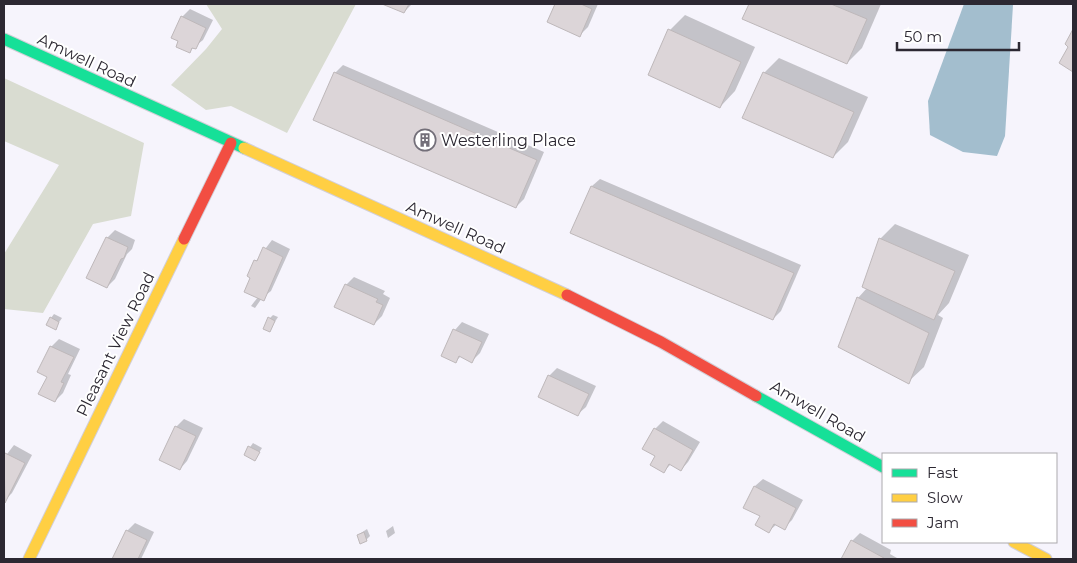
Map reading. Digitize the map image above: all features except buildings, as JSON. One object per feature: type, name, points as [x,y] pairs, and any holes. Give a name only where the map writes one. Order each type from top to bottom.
[{"type":"main road","name":"Amwell Road","points":[[4,40],[599,310],[669,346],[882,466]]},
{"type":"main road","name":"Pleasant View Road","points":[[29,559],[230,143]]},
{"type":"main road","points":[[1016,543],[1046,559]]},
{"type":"shaded area","points":[[206,4],[356,4],[287,133],[231,106],[206,110],[171,85],[206,49],[222,29]]},
{"type":"shaded area","points":[[4,78],[144,143],[131,216],[93,224],[43,313],[4,309],[4,254],[59,165],[4,141]]},
{"type":"water","points":[[964,4],[1013,5],[1005,136],[997,156],[963,152],[930,135],[928,101]]},
{"type":"traffic: fast","points":[[4,39],[244,148]]},
{"type":"traffic: fast","points":[[756,396],[882,466]]},
{"type":"traffic: slow","points":[[244,148],[567,295]]},
{"type":"traffic: slow","points":[[29,559],[184,239]]},
{"type":"traffic: slow","points":[[1016,543],[1046,559]]},
{"type":"traffic: jam","points":[[184,239],[231,143]]},
{"type":"traffic: jam","points":[[567,295],[661,342],[756,396]]},
{"type":"place","name":"Westerling Place","points":[[425,140]]}]
